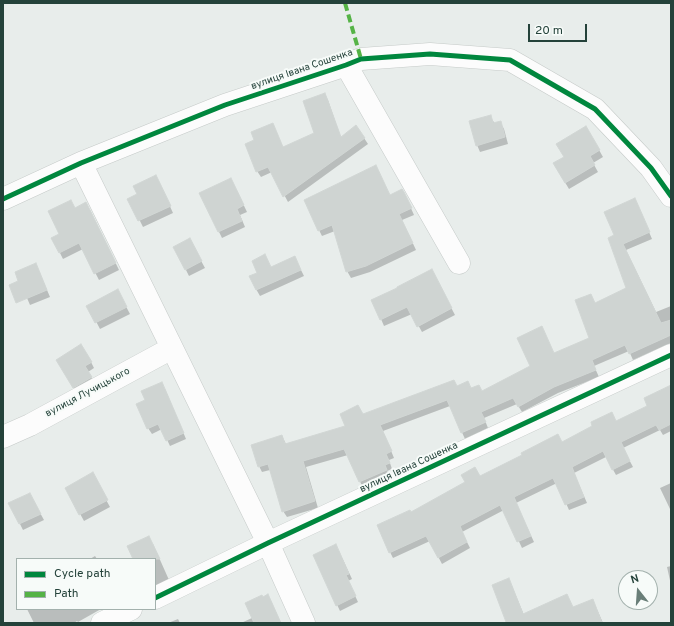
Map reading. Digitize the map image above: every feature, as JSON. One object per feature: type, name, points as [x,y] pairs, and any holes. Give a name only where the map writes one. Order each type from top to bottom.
[{"type":"street","name":"вулиця Івана Сошенка","points":[[3,199],[81,163],[225,105],[361,60],[430,54],[510,60],[595,109],[651,168],[671,196]]},
{"type":"street","name":"вулиця Івана Сошенка","points":[[346,65],[458,263]]},
{"type":"street","points":[[81,163],[268,543],[304,623]]},
{"type":"street","name":"вулиця Лучицького","points":[[3,437],[30,425],[172,348]]},
{"type":"street","name":"вулиця Івана Сошенка","points":[[156,598],[268,543],[671,355]]},
{"type":"street","points":[[102,623],[129,610]]},
{"type":"building","points":[[325,93],[341,137],[356,125],[365,138],[283,197],[268,167],[256,172],[245,144],[254,140],[251,132],[273,123],[283,147],[314,133],[303,101]]},
{"type":"building","points":[[491,115],[493,123],[501,121],[505,137],[476,146],[469,121]]},
{"type":"building","points":[[586,126],[600,150],[590,156],[595,165],[565,183],[553,163],[564,157],[556,144]]},
{"type":"building","points":[[376,165],[390,195],[402,189],[412,208],[399,214],[413,243],[366,266],[346,272],[332,225],[318,231],[304,200]]},
{"type":"building","points":[[156,175],[171,206],[138,221],[127,199],[137,194],[133,186]]},
{"type":"building","points":[[231,178],[244,205],[237,209],[242,221],[218,232],[199,193]]},
{"type":"building","points":[[635,198],[650,232],[623,244],[661,323],[671,320],[671,335],[629,354],[625,345],[592,360],[596,370],[554,387],[518,407],[513,398],[481,412],[486,422],[461,433],[447,400],[380,425],[392,451],[386,454],[390,463],[385,465],[387,470],[359,482],[344,449],[303,461],[315,501],[282,512],[268,464],[258,467],[251,445],[282,435],[285,444],[345,426],[340,414],[358,405],[363,414],[454,380],[457,386],[468,381],[471,388],[479,385],[482,391],[530,366],[517,338],[542,326],[554,353],[589,338],[575,300],[591,294],[595,303],[626,288],[608,238],[614,235],[604,212]]},
{"type":"building","points":[[71,200],[75,208],[86,202],[116,263],[94,274],[79,243],[59,253],[51,238],[59,234],[48,211]]},
{"type":"building","points":[[190,238],[202,261],[185,270],[173,247]]},
{"type":"building","points":[[265,254],[271,267],[295,256],[301,270],[256,290],[249,276],[257,273],[252,261]]},
{"type":"building","points":[[36,263],[47,290],[16,303],[9,285],[18,281],[15,272]]},
{"type":"building","points":[[432,269],[452,308],[417,327],[407,307],[380,320],[371,300]]},
{"type":"building","points":[[118,289],[127,307],[95,323],[86,306]]},
{"type":"building","points":[[81,344],[92,362],[85,366],[92,377],[73,388],[56,360]]},
{"type":"building","points":[[162,382],[184,433],[166,441],[158,424],[147,429],[136,404],[145,400],[141,391]]},
{"type":"building","points":[[671,385],[671,424],[659,430],[656,425],[621,442],[630,461],[612,470],[603,451],[572,467],[584,497],[565,505],[553,478],[514,497],[531,536],[517,542],[500,505],[460,526],[467,542],[438,558],[426,536],[389,553],[377,525],[410,510],[411,512],[465,482],[461,475],[475,467],[480,476],[522,455],[521,453],[558,434],[562,442],[592,426],[591,422],[612,412],[616,421],[647,406],[644,398]]},
{"type":"building","points":[[93,472],[108,500],[79,515],[65,488]]},
{"type":"building","points":[[30,493],[41,514],[19,524],[8,503]]},
{"type":"building","points":[[149,536],[160,559],[133,558],[127,546]]},
{"type":"building","points":[[336,544],[349,574],[346,575],[356,596],[336,606],[313,555]]},
{"type":"building","points":[[509,578],[523,614],[567,594],[573,607],[593,599],[602,623],[504,623],[506,622],[492,585]]},
{"type":"building","points":[[268,594],[281,623],[254,623],[245,603],[262,595],[263,597]]},
{"type":"marked path","points":[[345,3],[361,59]]},
{"type":"cycle path","points":[[3,199],[81,163],[225,105],[361,59],[430,54],[510,60],[595,109],[651,168],[671,196]]},
{"type":"cycle path","points":[[156,598],[268,543],[671,355]]}]
